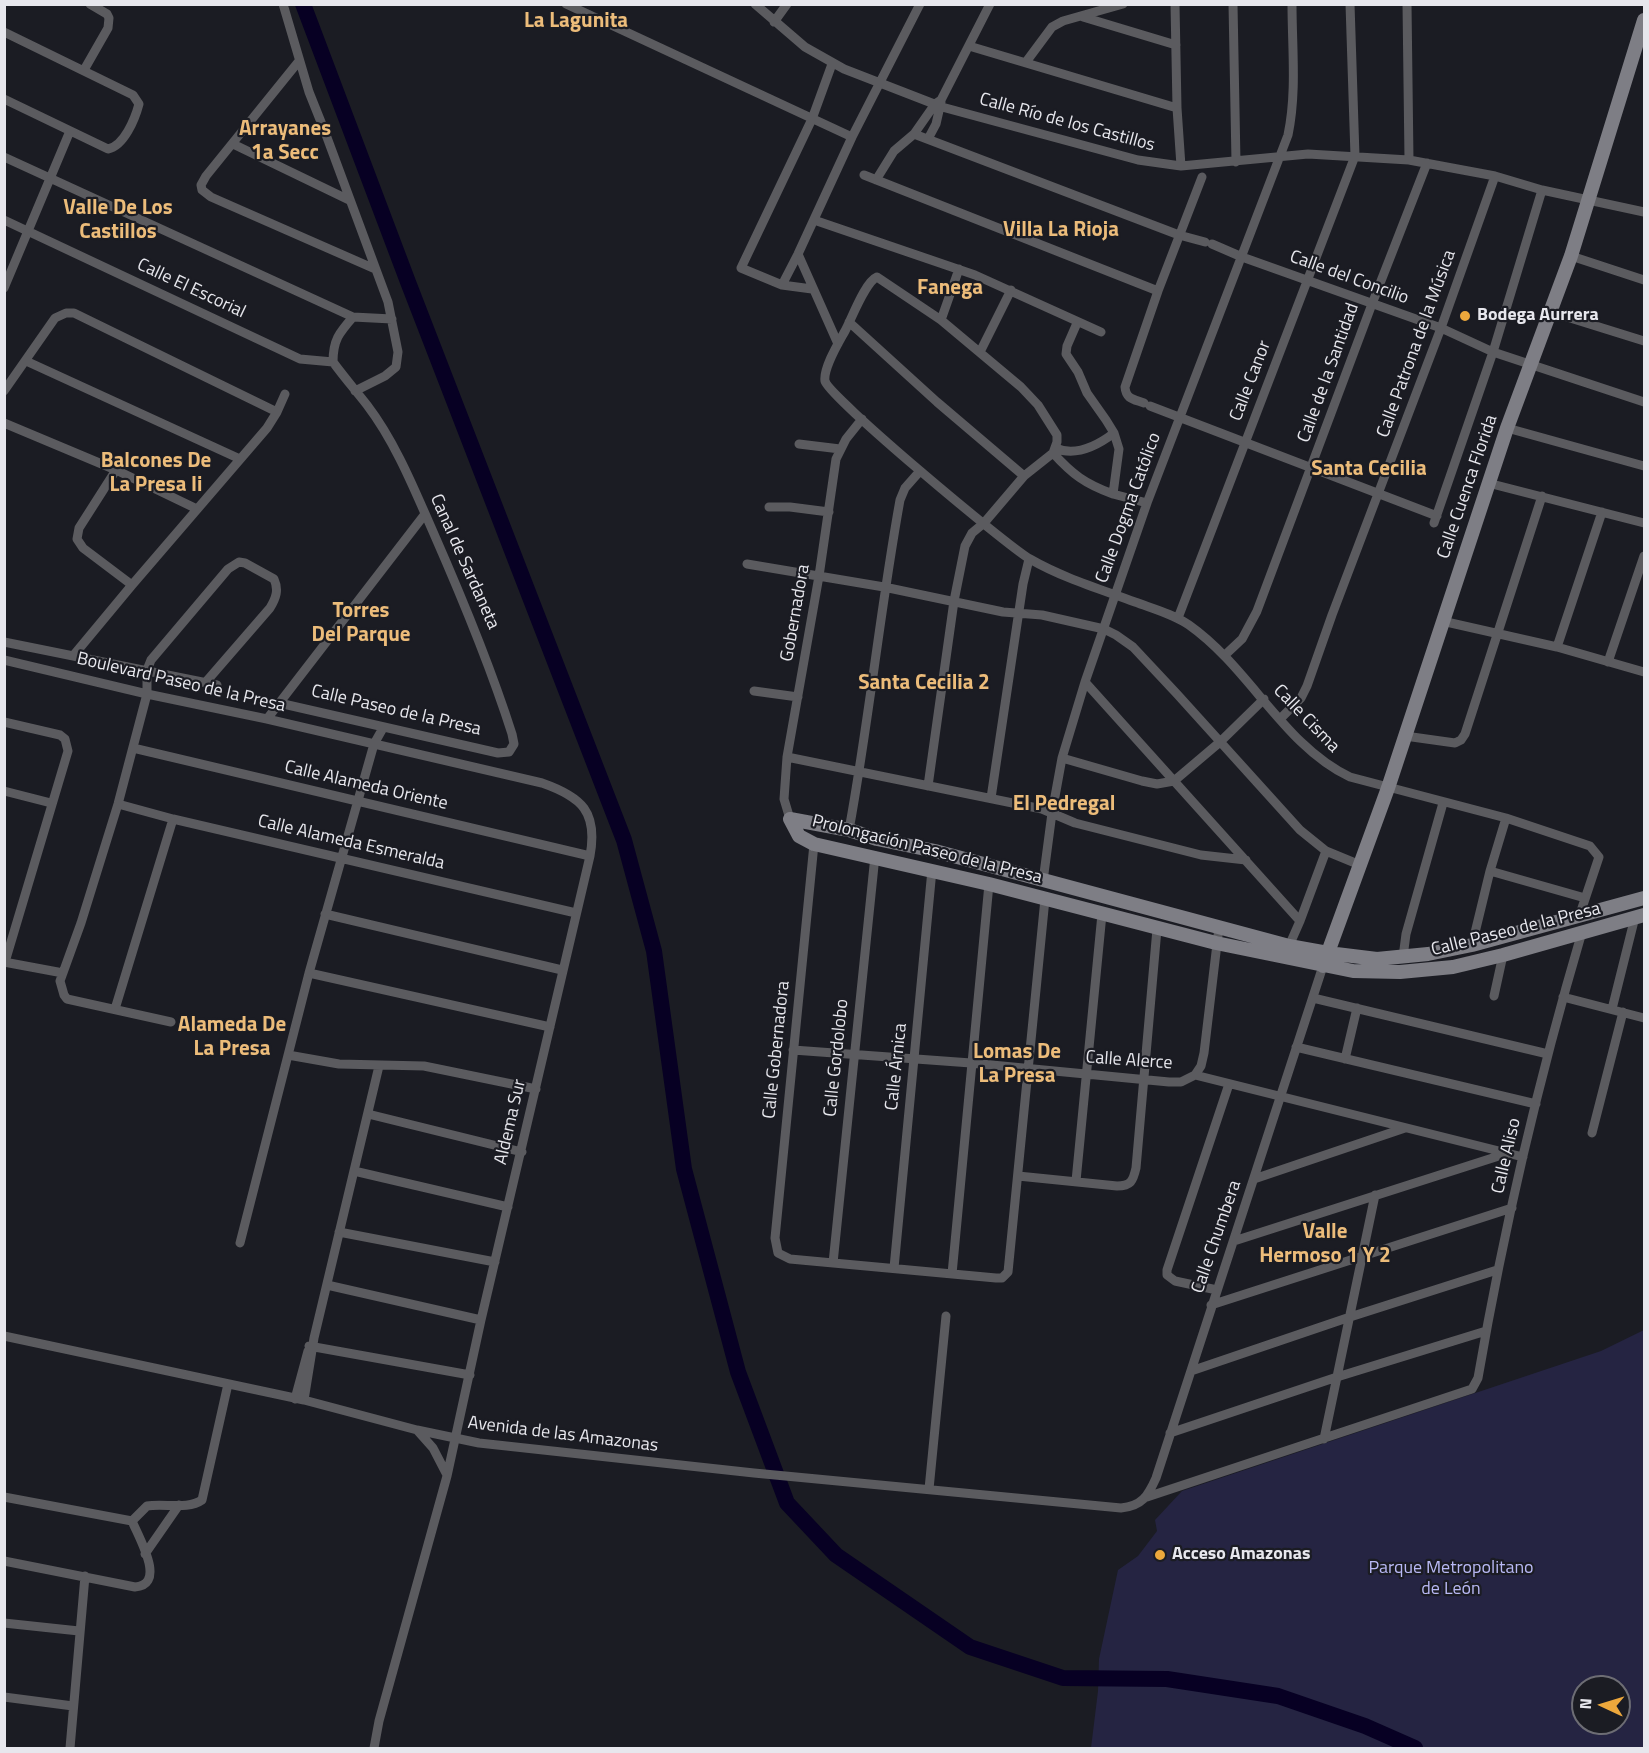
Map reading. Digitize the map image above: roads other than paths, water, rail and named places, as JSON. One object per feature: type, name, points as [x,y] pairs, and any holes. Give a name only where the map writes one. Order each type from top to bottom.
[{"type":"street","points":[[84,70],[108,28],[109,22],[107,14],[90,4]]},
{"type":"street","points":[[283,4],[309,92],[326,132],[392,319],[398,358],[396,367],[355,391],[333,362],[333,347],[339,333],[352,317]]},
{"type":"street","points":[[566,4],[852,137]]},
{"type":"street","name":"Calle Río de los Castillos","points":[[755,4],[805,47],[832,64],[939,104],[1138,160],[1181,166],[1308,154],[1408,160],[1495,176],[1589,201],[1644,209]]},
{"type":"street","points":[[774,22],[787,4]]},
{"type":"street","points":[[782,285],[852,137],[920,4]]},
{"type":"street","points":[[928,139],[939,104],[990,4]]},
{"type":"street","points":[[1026,62],[1052,27],[1064,21],[1123,4]]},
{"type":"street","points":[[1175,4],[1177,108],[1181,166]]},
{"type":"street","points":[[1233,4],[1236,162]]},
{"type":"street","name":"Calle Dogma Católico","points":[[1043,881],[1062,758],[1085,682],[1147,503],[1281,156],[1292,114],[1292,4]]},
{"type":"street","points":[[1350,4],[1355,156]]},
{"type":"street","points":[[1407,4],[1408,160]]},
{"type":"street","points":[[1082,17],[1176,45]]},
{"type":"street","name":"Calle Cuenca Florida","points":[[1325,959],[1388,788],[1507,428],[1571,256],[1644,20]]},
{"type":"street","points":[[4,32],[133,95],[138,101],[138,109],[123,139],[112,148],[104,148],[4,99]]},
{"type":"street","points":[[969,46],[1177,108]]},
{"type":"street","points":[[299,61],[201,185],[204,194],[375,269]]},
{"type":"street","points":[[812,289],[782,285],[741,268],[812,118],[832,64]]},
{"type":"street","points":[[876,180],[894,151],[914,134],[939,104]]},
{"type":"street","points":[[4,288],[69,131]]},
{"type":"street","name":"Calle del Concilio","points":[[914,134],[1179,234],[1440,328],[1531,366],[1644,402]]},
{"type":"street","points":[[233,144],[350,200]]},
{"type":"street","name":"Calle Canor","points":[[1178,618],[1355,156]]},
{"type":"street","points":[[4,157],[352,317],[392,319]]},
{"type":"street","name":"Calle de la Santidad","points":[[1225,655],[1242,639],[1254,619],[1427,163]]},
{"type":"street","points":[[864,175],[1158,291]]},
{"type":"street","name":"Calle Patrona de la Música","points":[[1281,718],[1301,698],[1307,686],[1495,176]]},
{"type":"street","points":[[1202,177],[1158,291],[1125,387],[1126,394],[1129,398],[1380,493],[1436,519],[1493,352],[1542,190]]},
{"type":"street","name":"Calle El Escorial","points":[[4,220],[300,359],[333,362]]},
{"type":"street","points":[[814,220],[959,269],[1011,290],[1077,323],[1101,332]]},
{"type":"street","points":[[798,254],[838,344]]},
{"type":"street","points":[[1571,256],[1644,280]]},
{"type":"street","points":[[941,320],[959,269]]},
{"type":"street","points":[[838,344],[872,279],[877,277],[883,279],[941,320],[980,352],[1038,405],[1057,435],[1054,450],[1024,476],[984,523],[972,533],[965,546],[954,601],[928,786]]},
{"type":"street","points":[[980,352],[1011,290]]},
{"type":"street","points":[[1551,312],[1644,341]]},
{"type":"street","points":[[4,391],[55,318],[66,313],[74,313],[277,412]]},
{"type":"street","points":[[849,322],[1024,476]]},
{"type":"street","points":[[1077,323],[1066,350],[1067,357],[1078,372],[1087,393],[1114,433],[1119,449],[1113,494]]},
{"type":"street","name":"Calle Cisma","points":[[838,344],[826,371],[825,378],[829,389],[920,471],[1029,559],[1058,573],[1178,618],[1225,655],[1312,754],[1332,769],[1350,777],[1506,818],[1585,844],[1596,851],[1599,857],[1585,898]]},
{"type":"street","points":[[26,361],[240,459]]},
{"type":"street","name":"Canal de Sardaneta","points":[[355,391],[379,423],[399,458],[467,608],[514,739],[512,748],[504,753]]},
{"type":"street","points":[[73,656],[267,428],[285,394]]},
{"type":"street","name":"Gobernadora","points":[[790,819],[784,799],[787,757],[819,576],[836,459],[840,449],[862,418]]},
{"type":"street","points":[[4,423],[116,470],[197,509]]},
{"type":"street","points":[[1507,428],[1644,466]]},
{"type":"street","points":[[1054,450],[1074,452],[1096,446],[1114,433]]},
{"type":"street","points":[[799,444],[840,449]]},
{"type":"street","points":[[1054,450],[1066,468],[1091,486],[1147,503]]},
{"type":"street","points":[[116,470],[79,528],[77,539],[84,548],[132,585]]},
{"type":"street","points":[[849,830],[884,587],[900,500],[905,488],[920,471]]},
{"type":"street","points":[[1488,483],[1644,523]]},
{"type":"street","points":[[1405,736],[1455,743],[1465,734],[1542,496]]},
{"type":"street","points":[[769,507],[829,512]]},
{"type":"street","points":[[1557,647],[1602,512]]},
{"type":"street","points":[[267,719],[425,514]]},
{"type":"street","points":[[1608,662],[1644,556]]},
{"type":"street","points":[[991,798],[1029,559]]},
{"type":"street","points":[[171,1022],[73,1000],[64,995],[60,981],[81,923],[118,804],[147,694],[147,670],[159,649],[228,569],[240,562],[245,563],[274,579],[277,592],[270,608],[205,683]]},
{"type":"street","points":[[747,564],[884,587],[1003,612],[1042,615],[1104,629],[1124,639],[1133,647],[1313,842],[1326,851],[1360,865]]},
{"type":"street","points":[[1442,621],[1557,647],[1644,672]]},
{"type":"street","points":[[4,642],[217,685]]},
{"type":"street","name":"Boulevard Paseo de la Presa","points":[[4,660],[542,783],[573,796],[586,812]]},
{"type":"street","points":[[1085,682],[1300,921]]},
{"type":"street","points":[[753,691],[798,697]]},
{"type":"street","points":[[1062,758],[1142,781],[1158,784],[1174,781],[1220,742],[1264,699]]},
{"type":"street","name":"Calle Paseo de la Presa","points":[[279,702],[383,728],[504,753]]},
{"type":"street","points":[[4,722],[60,735],[65,739],[68,751],[5,962],[63,973]]},
{"type":"street","points":[[240,1243],[325,914],[374,744],[383,728]]},
{"type":"street","name":"Calle Alameda Oriente","points":[[133,748],[590,856]]},
{"type":"street","points":[[787,757],[991,798],[1052,813],[1075,823],[1201,855],[1246,860]]},
{"type":"street","points":[[4,791],[51,803]]},
{"type":"street","points":[[1403,957],[1406,934],[1443,803]]},
{"type":"street","name":"Calle Alameda Esmeralda","points":[[118,804],[173,819],[576,913]]},
{"type":"street","name":"Aldema Sur","points":[[374,1749],[379,1720],[447,1476],[481,1320],[590,856],[594,834],[586,812]]},
{"type":"street","points":[[1472,945],[1506,818]]},
{"type":"street","points":[[115,1009],[173,819]]},
{"type":"street","name":"Prolongación Paseo de la Presa","points":[[790,819],[849,830],[877,839],[935,851],[1288,946],[1325,959]]},
{"type":"street","name":"Prolongación Paseo de la Presa","points":[[790,819],[799,836],[814,844],[875,856],[989,884],[1216,943],[1325,959]]},
{"type":"street","name":"Calle Gobernadora","points":[[814,844],[775,1238],[778,1253],[784,1257],[833,1263]]},
{"type":"street","points":[[1288,946],[1300,921],[1326,851]]},
{"type":"street","name":"Calle Gordolobo","points":[[833,1263],[875,856]]},
{"type":"street","name":"Calle Árnica","points":[[894,1268],[932,870]]},
{"type":"street","points":[[1490,871],[1585,898],[1579,917]]},
{"type":"street","points":[[952,1274],[970,1063],[989,884]]},
{"type":"street","name":"Calle Paseo de la Presa","points":[[1325,959],[1403,957],[1472,945],[1644,898]]},
{"type":"street","points":[[833,1263],[1002,1278],[1005,1276],[1010,1267],[1045,899]]},
{"type":"street","points":[[325,914],[562,970]]},
{"type":"street","points":[[1076,1181],[1102,914]]},
{"type":"street","points":[[1612,1009],[1640,916]]},
{"type":"street","name":"Calle Paseo de la Presa","points":[[1325,959],[1353,971],[1428,970],[1453,967],[1640,916]]},
{"type":"street","points":[[1195,1075],[1201,1066],[1204,1053],[1219,927]]},
{"type":"street","points":[[1018,1176],[1126,1186],[1131,1183],[1137,1168],[1157,928]]},
{"type":"street","name":"Calle Aliso","points":[[1324,1439],[1472,1389],[1478,1378],[1497,1270],[1523,1158],[1548,1054],[1582,932]]},
{"type":"street","points":[[1494,996],[1503,955]]},
{"type":"street","name":"Calle Chumbera","points":[[1147,1497],[1156,1478],[1325,959]]},
{"type":"street","points":[[309,973],[550,1027]]},
{"type":"street","points":[[1563,997],[1644,1018]]},
{"type":"street","points":[[1313,998],[1548,1054]]},
{"type":"street","points":[[1345,1059],[1357,1008]]},
{"type":"street","points":[[1592,1133],[1623,1012]]},
{"type":"street","points":[[1296,1047],[1536,1104]]},
{"type":"street","name":"Calle Alerce","points":[[793,1050],[1181,1082],[1195,1075],[1523,1158]]},
{"type":"street","points":[[288,1055],[339,1064],[424,1066],[536,1089]]},
{"type":"street","points":[[299,1400],[380,1065]]},
{"type":"street","points":[[1217,1290],[1175,1281],[1167,1275],[1167,1270],[1229,1084]]},
{"type":"street","points":[[368,1114],[522,1152]]},
{"type":"street","points":[[1254,1179],[1406,1128]]},
{"type":"street","points":[[1234,1241],[1506,1154]]},
{"type":"street","points":[[354,1171],[508,1207]]},
{"type":"street","points":[[1147,1497],[1324,1439],[1375,1195]]},
{"type":"street","points":[[1211,1305],[1512,1208]]},
{"type":"street","points":[[339,1232],[495,1262]]},
{"type":"street","points":[[1191,1371],[1497,1270]]},
{"type":"street","points":[[327,1285],[481,1320]]},
{"type":"street","points":[[929,1489],[946,1316]]},
{"type":"street","points":[[1170,1433],[1337,1377],[1486,1331]]},
{"type":"street","name":"Avenida de las Amazonas","points":[[4,1336],[299,1400],[454,1439],[540,1451],[794,1477],[1128,1507],[1139,1504],[1147,1497]]},
{"type":"street","points":[[313,1344],[470,1375]]},
{"type":"street","points":[[132,1521],[147,1506],[200,1503],[204,1495],[228,1384]]},
{"type":"street","points":[[417,1430],[433,1448],[447,1476]]},
{"type":"street","points":[[4,1497],[132,1521]]},
{"type":"street","points":[[145,1554],[179,1505]]},
{"type":"street","points":[[4,1562],[85,1576],[124,1586],[143,1587],[148,1584],[151,1574],[132,1521]]},
{"type":"street","points":[[70,1749],[85,1576]]},
{"type":"street","points":[[4,1623],[79,1631]]},
{"type":"street","points":[[4,1697],[73,1706]]},
{"type":"waterway","points":[[303,4],[624,840],[654,951],[684,1169],[738,1372],[787,1503],[836,1555],[970,1647],[1063,1678],[1167,1679],[1278,1696],[1365,1726],[1415,1748]]},
{"type":"place","name":"Bodega Aurrera","points":[[1465,316]]},
{"type":"place","name":"Acceso Amazonas","points":[[1160,1555]]},
{"type":"district","name":"La Lagunita","points":[[576,22]]},
{"type":"district","name":"Arrayanes 1a Secc","points":[[285,142]]},
{"type":"district","name":"Valle De Los Castillos","points":[[118,221]]},
{"type":"district","name":"Villa La Rioja","points":[[1061,231]]},
{"type":"district","name":"Fanega","points":[[950,289]]},
{"type":"district","name":"Santa Cecilia","points":[[1369,470]]},
{"type":"district","name":"Balcones De La Presa Ii","points":[[156,474]]},
{"type":"district","name":"Torres Del Parque","points":[[361,624]]},
{"type":"district","name":"Santa Cecilia 2","points":[[924,684]]},
{"type":"district","name":"El Pedregal","points":[[1064,805]]},
{"type":"district","name":"Alameda De La Presa","points":[[232,1038]]},
{"type":"district","name":"Lomas De La Presa","points":[[1017,1065]]},
{"type":"district","name":"Valle Hermoso 1 Y 2","points":[[1325,1245]]},
{"type":"park label","name":"Parque Metropolitano de León","points":[[1451,1579]]}]
